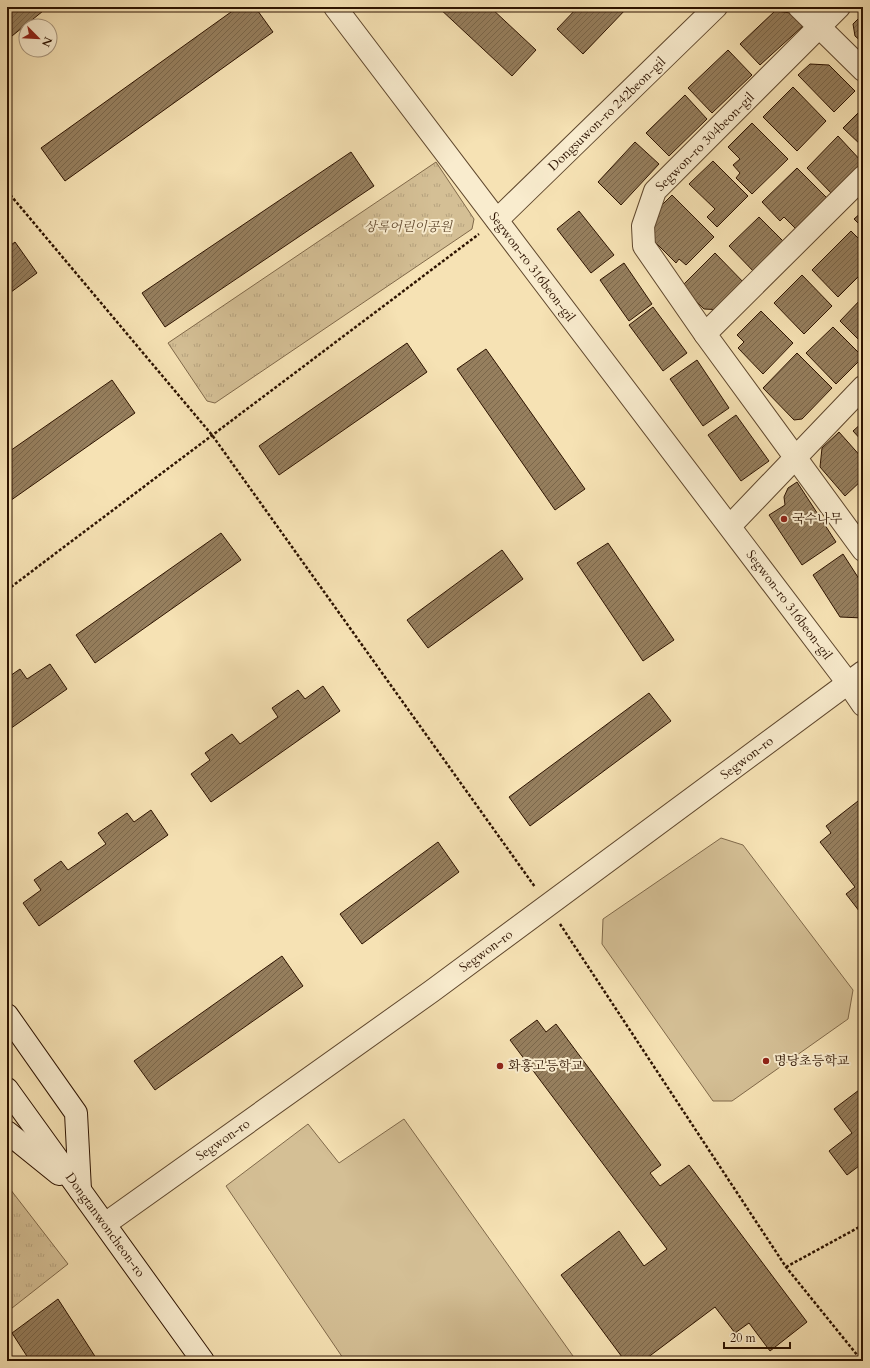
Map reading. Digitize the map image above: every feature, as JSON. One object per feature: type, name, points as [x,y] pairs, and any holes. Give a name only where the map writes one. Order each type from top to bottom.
[{"type":"street","name":"Segwon-ro 316beon-gil","points":[[335,7],[730,526],[856,677],[863,705]]},
{"type":"street","name":"Dongsuwon-ro 242beon-gil","points":[[497,220],[716,7]]},
{"type":"street","points":[[799,7],[863,70]]},
{"type":"street","name":"Segwon-ro 304beon-gil","points":[[839,7],[655,191],[643,226],[644,246],[705,334],[863,550]]},
{"type":"street","points":[[705,334],[863,177]]},
{"type":"street","points":[[730,526],[863,387]]},
{"type":"street","name":"Segwon-ro","points":[[105,1224],[432,991],[856,677]]},
{"type":"street","points":[[7,1015],[76,1113],[80,1190]]},
{"type":"street","name":"Dongtanwoncheon-ro","points":[[7,1089],[203,1361]]},
{"type":"street","points":[[7,1132],[80,1190]]},
{"type":"path","points":[[7,191],[212,434],[548,906],[786,1267],[862,1361]]},
{"type":"path","points":[[7,590],[497,220]]},
{"type":"path","points":[[786,1267],[863,1225]]},
{"type":"green space","name":"상록어린이공원","points":[[436,162],[474,219],[472,229],[215,403],[207,401],[168,343]]},
{"type":"green space","points":[[721,838],[743,845],[853,990],[848,1019],[732,1101],[713,1101],[602,944],[603,919]]},
{"type":"green space","points":[[404,1119],[573,1356],[558,1361],[345,1361],[226,1186],[308,1124],[339,1163]]},
{"type":"green space","points":[[7,1185],[68,1264],[7,1312]]},
{"type":"building","points":[[7,7],[48,7],[34,18],[18,18],[18,31],[7,40]]},
{"type":"building","points":[[238,7],[255,7],[273,32],[65,181],[41,148]]},
{"type":"building","points":[[438,7],[490,7],[536,50],[512,76]]},
{"type":"building","points":[[578,7],[628,7],[583,54],[557,29]]},
{"type":"building","points":[[775,11],[791,13],[803,26],[760,65],[740,44]]},
{"type":"building","points":[[863,14],[863,43],[855,36],[853,24]]},
{"type":"building","points":[[728,50],[752,75],[712,113],[688,88]]},
{"type":"building","points":[[810,64],[829,65],[855,91],[834,112],[798,75]]},
{"type":"building","points":[[793,87],[826,121],[797,151],[763,117]]},
{"type":"building","points":[[685,95],[707,119],[669,156],[646,133]]},
{"type":"building","points":[[863,108],[863,147],[843,128]]},
{"type":"building","points":[[752,123],[788,159],[752,194],[736,178],[740,173],[733,165],[740,159],[728,147]]},
{"type":"building","points":[[838,136],[863,163],[832,194],[807,168]]},
{"type":"building","points":[[635,142],[659,164],[621,205],[598,182]]},
{"type":"building","points":[[351,152],[374,186],[165,327],[142,293]]},
{"type":"building","points":[[713,161],[748,196],[717,227],[707,217],[715,209],[689,184]]},
{"type":"building","points":[[797,168],[827,198],[796,229],[784,217],[780,221],[762,202]]},
{"type":"building","points":[[672,195],[714,237],[686,265],[679,259],[676,263],[652,239],[651,216]]},
{"type":"building","points":[[579,211],[614,255],[591,273],[557,229]]},
{"type":"building","points":[[863,211],[863,228],[854,219]]},
{"type":"building","points":[[759,217],[786,244],[756,274],[729,246]]},
{"type":"building","points":[[851,231],[863,243],[863,272],[838,297],[812,270]]},
{"type":"building","points":[[15,242],[37,273],[7,295],[7,248]]},
{"type":"building","points":[[715,253],[748,287],[725,310],[704,309],[681,287]]},
{"type":"building","points":[[624,263],[652,304],[629,321],[600,280]]},
{"type":"building","points":[[802,275],[832,306],[804,334],[774,303]]},
{"type":"building","points":[[863,297],[863,344],[840,321]]},
{"type":"building","points":[[653,307],[687,353],[663,371],[629,325]]},
{"type":"building","points":[[761,311],[793,343],[763,374],[738,348],[744,342],[737,335]]},
{"type":"building","points":[[833,327],[863,357],[836,384],[806,353]]},
{"type":"building","points":[[407,343],[427,372],[279,475],[259,446]]},
{"type":"building","points":[[486,349],[585,489],[555,510],[457,369]]},
{"type":"building","points":[[797,353],[832,388],[802,419],[794,420],[763,388]]},
{"type":"building","points":[[697,360],[729,408],[703,426],[670,379]]},
{"type":"building","points":[[112,380],[135,413],[7,503],[7,453]]},
{"type":"building","points":[[736,415],[769,461],[741,481],[708,435]]},
{"type":"building","points":[[863,422],[863,442],[853,431]]},
{"type":"building","points":[[839,432],[863,459],[863,479],[845,496],[820,467],[822,448]]},
{"type":"building","points":[[797,482],[836,542],[802,565],[769,515],[785,505],[784,497],[788,488]]},
{"type":"building","points":[[221,533],[241,560],[95,663],[76,635]]},
{"type":"building","points":[[608,543],[674,640],[643,661],[577,563]]},
{"type":"building","points":[[502,550],[523,579],[428,648],[407,620]]},
{"type":"building","points":[[843,554],[863,585],[863,618],[840,617],[813,575]]},
{"type":"building","points":[[50,664],[67,689],[7,731],[7,678],[20,669],[27,679]]},
{"type":"building","points":[[323,686],[340,711],[211,802],[191,774],[210,760],[205,753],[232,734],[240,744],[278,717],[272,708],[298,690],[305,699]]},
{"type":"building","points":[[649,693],[671,721],[530,826],[509,797]]},
{"type":"building","points":[[858,801],[863,808],[863,916],[846,894],[855,887],[820,842],[831,833],[826,826]]},
{"type":"building","points":[[151,810],[168,835],[39,926],[23,903],[41,890],[34,880],[61,861],[68,870],[106,844],[98,833],[127,813],[134,822]]},
{"type":"building","points":[[438,842],[459,872],[362,944],[340,914]]},
{"type":"building","points":[[282,956],[303,986],[155,1090],[134,1061]]},
{"type":"building","points":[[537,1020],[546,1032],[556,1024],[661,1165],[650,1173],[660,1186],[689,1165],[807,1322],[770,1351],[749,1323],[735,1333],[715,1307],[643,1361],[625,1361],[561,1275],[619,1231],[644,1266],[667,1249],[510,1040]]},
{"type":"building","points":[[863,1087],[863,1163],[847,1175],[829,1151],[852,1133],[834,1109]]},
{"type":"building","points":[[58,1299],[98,1361],[30,1361],[12,1333]]},
{"type":"place","name":"국수나무","points":[[784,519]]},
{"type":"place","name":"명당초등학교","points":[[766,1061]]},
{"type":"place","name":"화홍고등학교","points":[[500,1066]]}]
